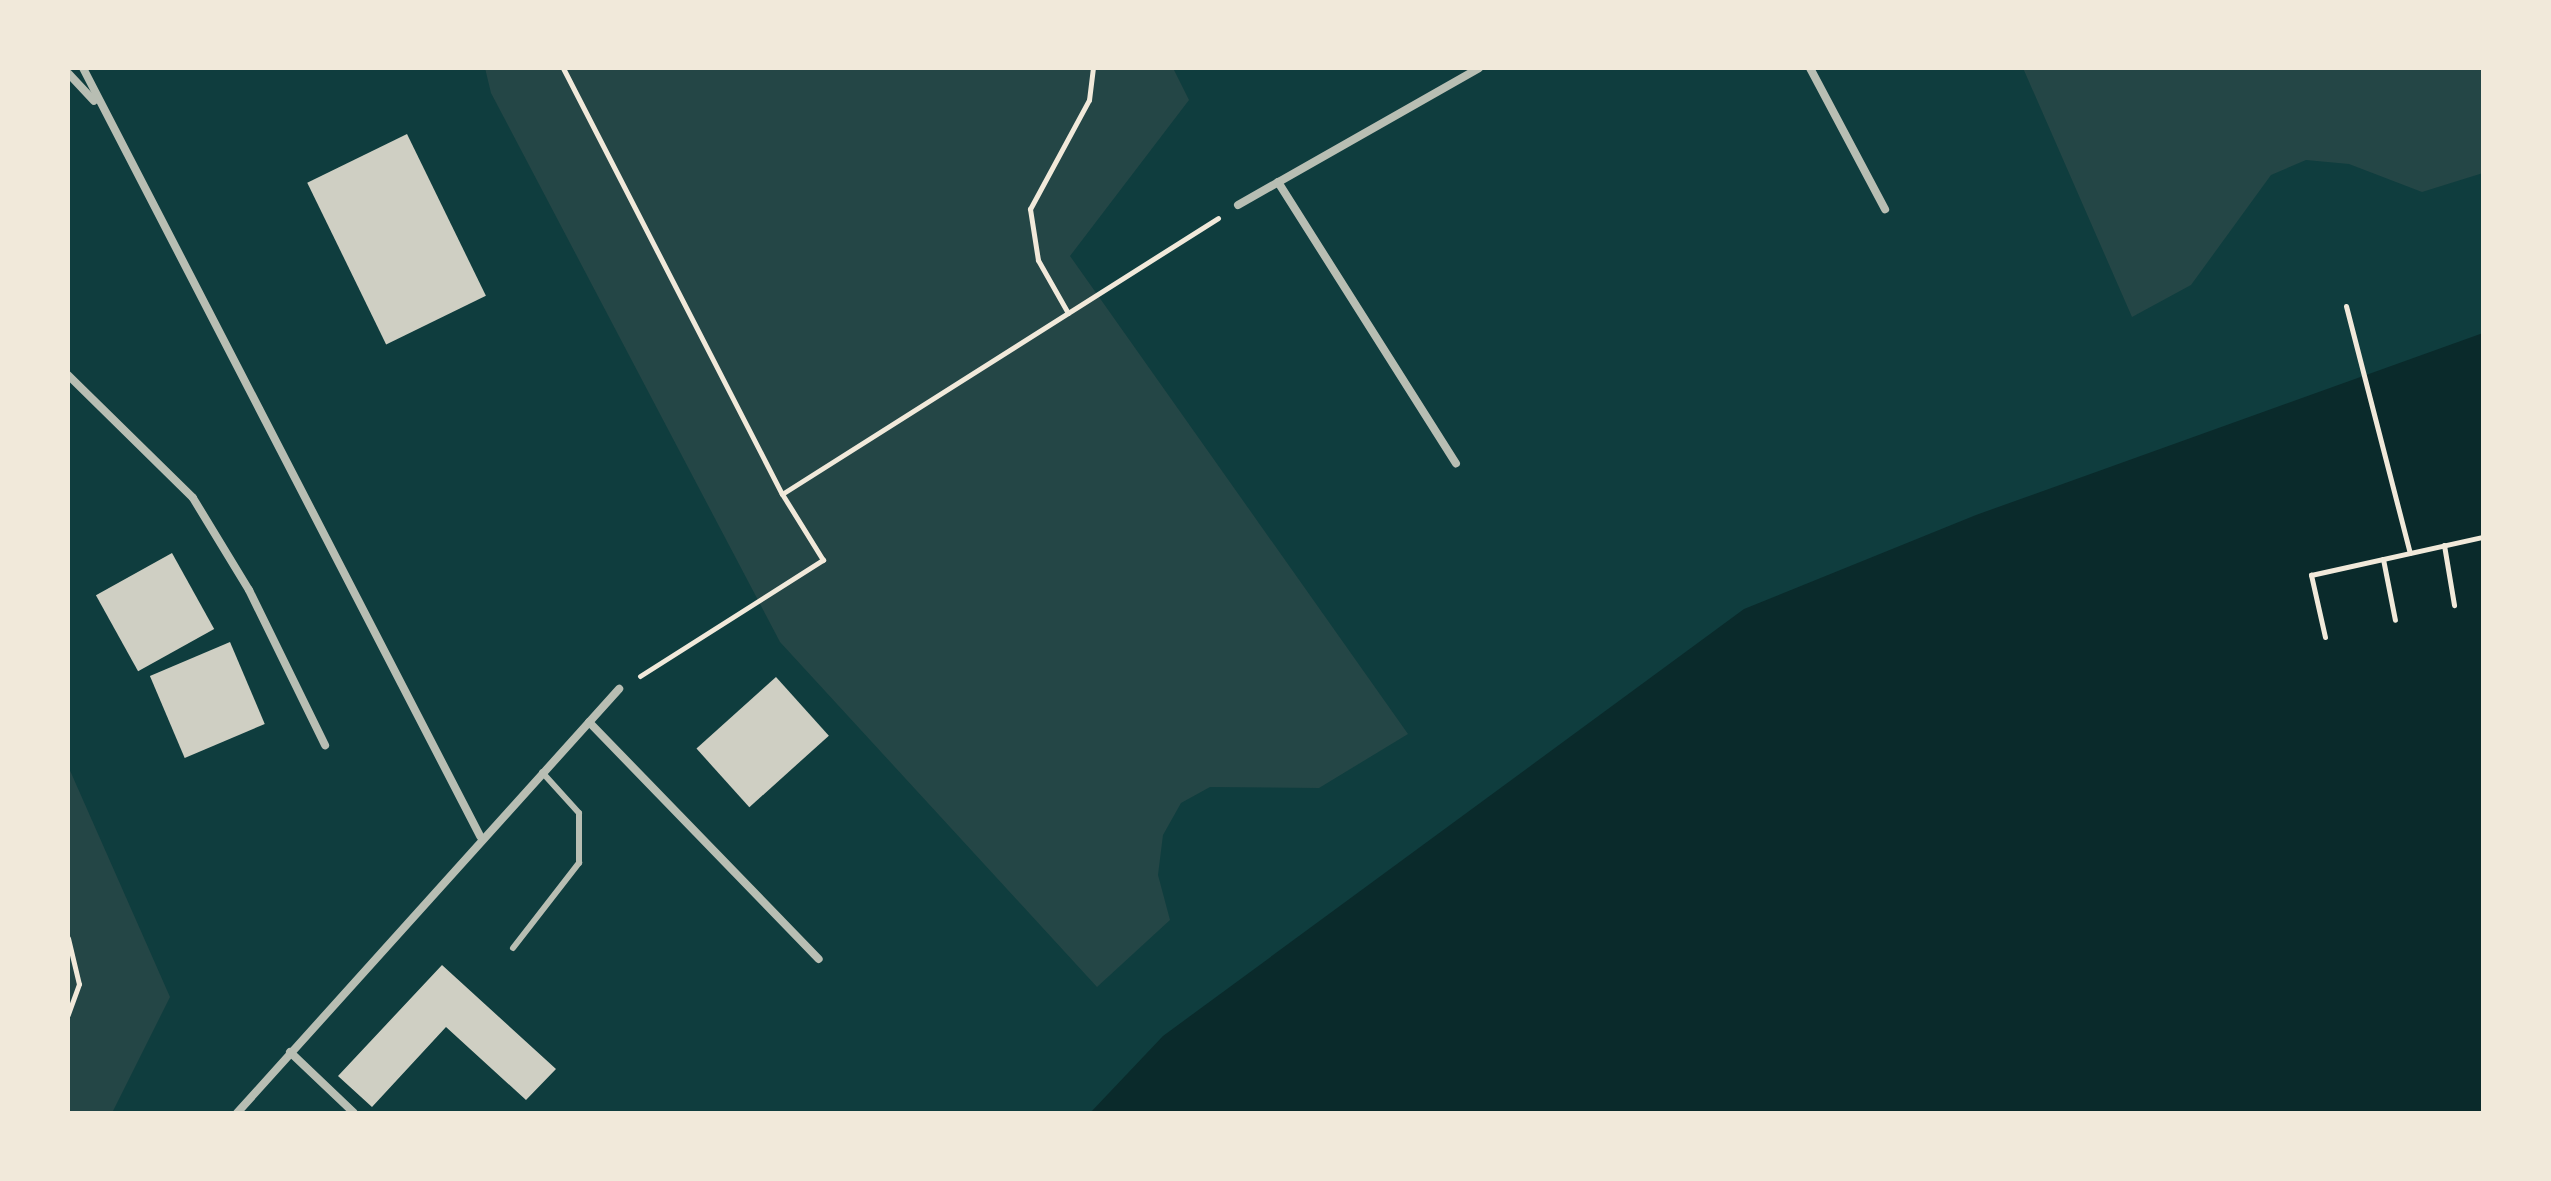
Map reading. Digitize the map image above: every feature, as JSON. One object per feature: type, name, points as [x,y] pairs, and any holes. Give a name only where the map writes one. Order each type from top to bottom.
[{"type":"street","points":[[83,68],[100,107],[480,836]]},
{"type":"street","points":[[1238,205],[1479,68]]},
{"type":"street","points":[[1810,68],[1885,209]]},
{"type":"street","points":[[68,73],[100,107]]},
{"type":"street","points":[[1278,182],[1456,464]]},
{"type":"street","points":[[68,375],[193,498],[249,590],[325,745]]},
{"type":"street","points":[[237,1113],[480,836],[619,689]]},
{"type":"street","points":[[589,722],[819,959]]},
{"type":"street","points":[[290,1052],[354,1113]]},
{"type":"lane","points":[[513,948],[579,863],[579,813],[542,772]]},
{"type":"path","points":[[563,68],[782,494],[823,560],[619,689]]},
{"type":"path","points":[[1068,313],[1038,260],[1030,209],[1089,100],[1093,68]]},
{"type":"path","points":[[782,494],[1238,205]]},
{"type":"path","points":[[2346,306],[2410,553]]},
{"type":"path","points":[[2325,637],[2311,575],[2483,537]]},
{"type":"path","points":[[2444,545],[2454,605]]},
{"type":"path","points":[[2383,559],[2395,620]]},
{"type":"path","points":[[68,938],[79,984],[68,1015]]},
{"type":"shaded area","points":[[485,68],[1173,68],[1189,100],[1070,256],[1408,734],[1319,788],[1210,787],[1181,803],[1163,835],[1158,875],[1170,920],[1097,987],[780,642],[491,93]]},
{"type":"shaded area","points":[[2023,68],[2483,68],[2483,173],[2422,192],[2349,164],[2306,160],[2271,175],[2191,285],[2132,317]]},
{"type":"shaded area","points":[[2483,333],[2483,1113],[1090,1113],[1163,1036],[1744,609],[1976,515]]},
{"type":"shaded area","points":[[68,766],[170,997],[112,1113],[68,1113]]},
{"type":"building","points":[[407,134],[486,296],[386,344],[307,183]]},
{"type":"building","points":[[172,553],[214,629],[138,671],[96,595]]},
{"type":"building","points":[[230,642],[265,724],[185,758],[150,676]]},
{"type":"building","points":[[776,677],[829,736],[749,807],[696,749]]},
{"type":"building","points":[[442,965],[556,1069],[526,1100],[446,1027],[372,1107],[338,1076]]}]
